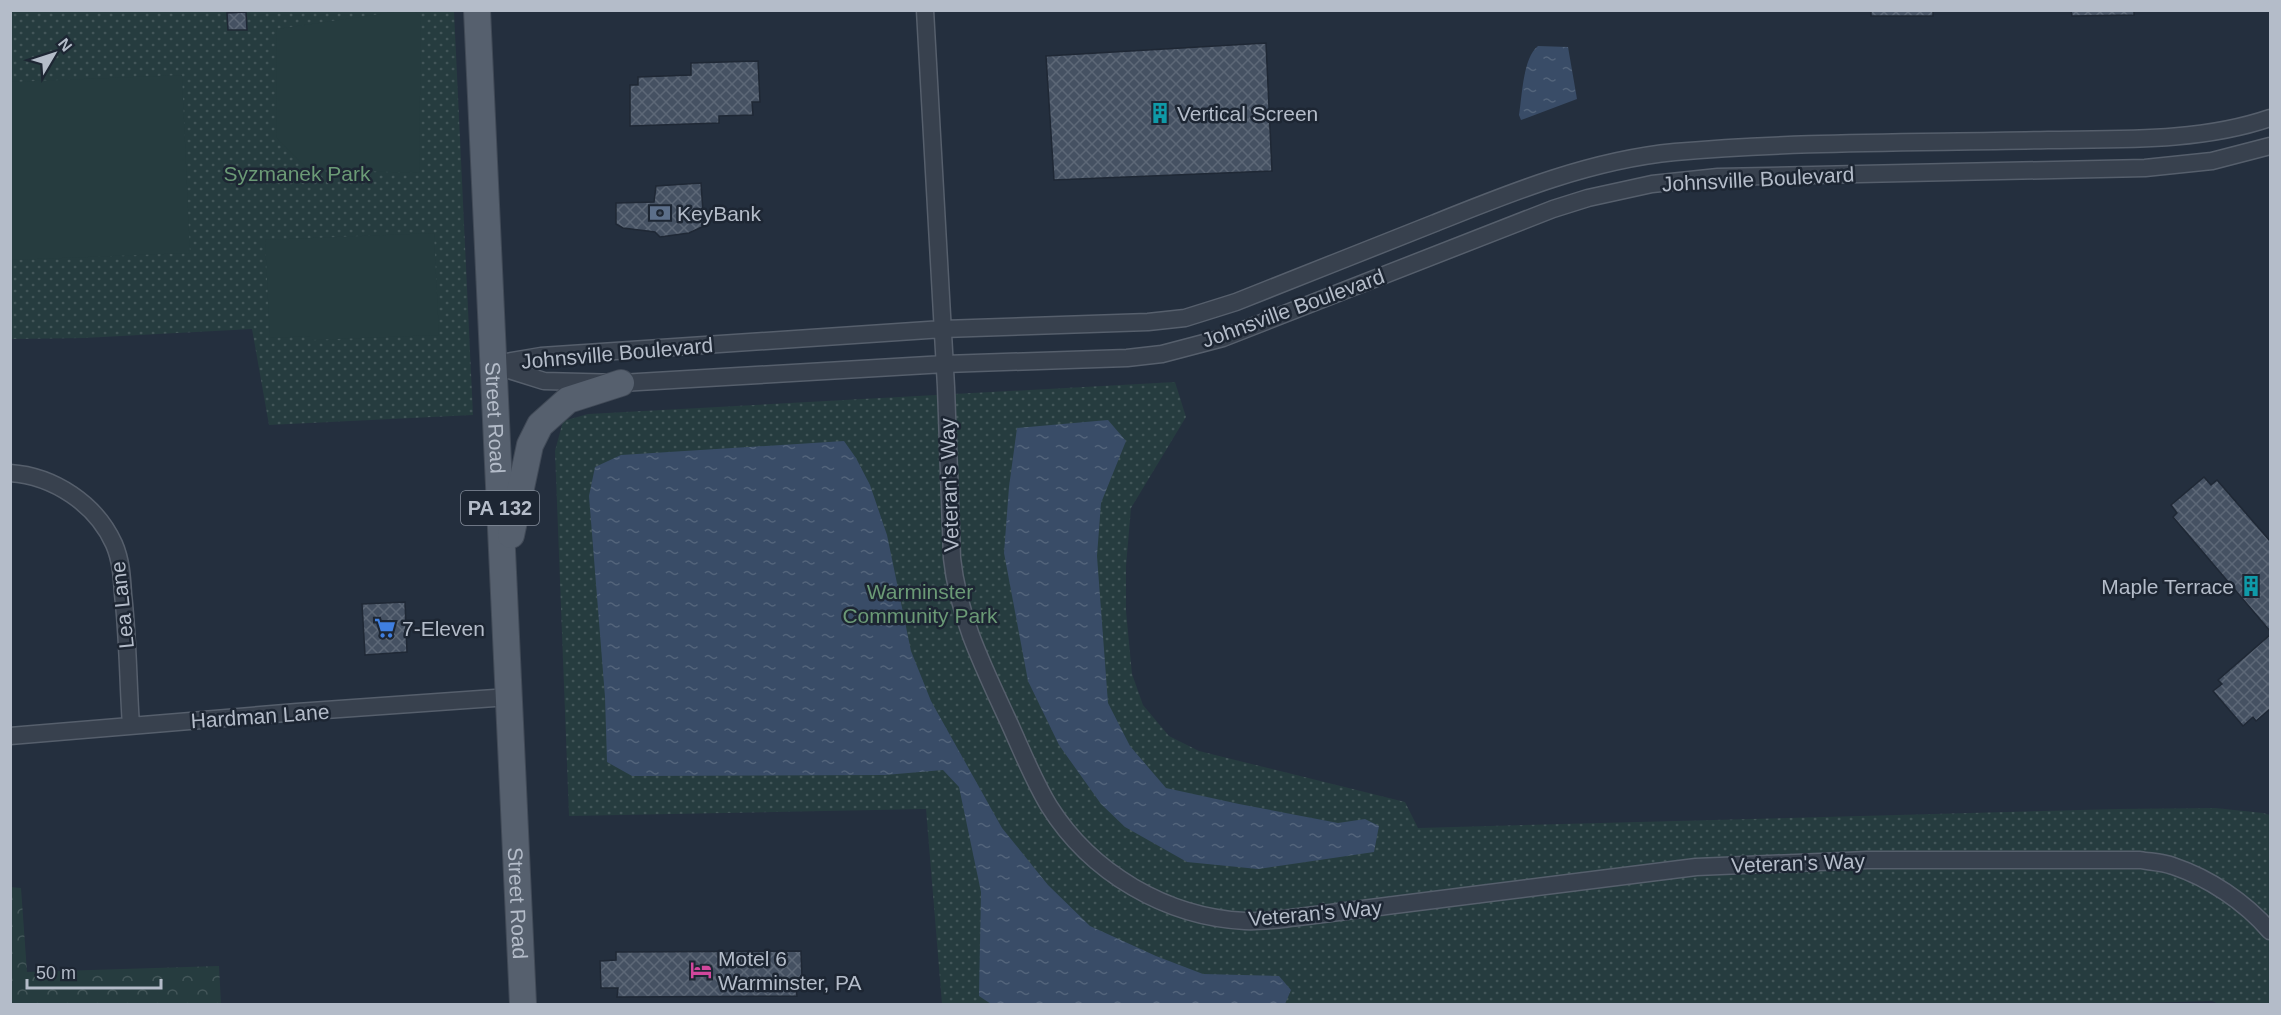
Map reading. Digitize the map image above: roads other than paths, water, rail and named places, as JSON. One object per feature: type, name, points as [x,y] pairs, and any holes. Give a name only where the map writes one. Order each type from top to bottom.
[{"type":"main road","name":"Street Road","points":[[477,10],[523,1005]]},
{"type":"main road","points":[[503,573],[530,445],[540,425],[568,400],[621,383]]},
{"type":"street","name":"Veteran's Way","points":[[925,10],[945,364],[951,558],[954,583],[970,636],[1055,816],[1086,854],[1124,883],[1152,898],[1216,918],[1272,921],[1696,867],[1867,860],[2140,860],[2171,865],[2213,884],[2260,919],[2271,931]]},
{"type":"street","name":"Johnsville Boulevard","points":[[494,365],[541,356],[943,329],[1148,322],[1185,318],[1236,302],[1537,183],[1599,165],[1672,152],[1765,147],[2147,138],[2220,129],[2271,118]]},
{"type":"street","name":"Johnsville Boulevard","points":[[494,365],[544,381],[621,383],[945,364],[1127,358],[1162,354],[1223,338],[1553,209],[1652,184],[1718,177],[2145,168],[2212,161],[2271,146]]},
{"type":"street","name":"Lea Lane","points":[[10,472],[45,479],[64,489],[94,515],[114,545],[120,563],[126,617],[131,726]]},
{"type":"street","name":"Hardman Lane","points":[[10,736],[509,698]]},
{"type":"water","points":[[1538,46],[1568,47],[1577,99],[1521,120],[1519,115],[1526,68],[1533,51]]},
{"type":"water","points":[[1108,420],[1126,441],[1101,503],[1097,556],[1108,703],[1130,746],[1166,788],[1338,823],[1365,819],[1379,826],[1374,852],[1258,869],[1187,862],[1125,827],[1101,804],[1059,745],[1028,681],[1004,553],[1009,487],[1017,428]]},
{"type":"water","points":[[844,441],[870,485],[887,535],[911,651],[931,701],[1002,828],[1048,885],[1090,926],[1156,956],[1203,974],[1279,976],[1291,990],[1285,1004],[991,1004],[979,996],[981,892],[959,787],[943,770],[885,775],[632,776],[607,762],[605,697],[589,496],[595,467],[621,455]]},
{"type":"place","name":"Vertical Screen","points":[[1160,113]]},
{"type":"place","name":"KeyBank","points":[[660,213]]},
{"type":"place","name":"Maple Terrace","points":[[2251,586]]},
{"type":"place","name":"7-Eleven","points":[[385,628]]},
{"type":"place","name":"Motel 6 Warminster, PA","points":[[701,970]]},
{"type":"park label","name":"Syzmanek Park","points":[[297,173]]},
{"type":"park label","name":"Warminster Community Park","points":[[920,603]]}]
